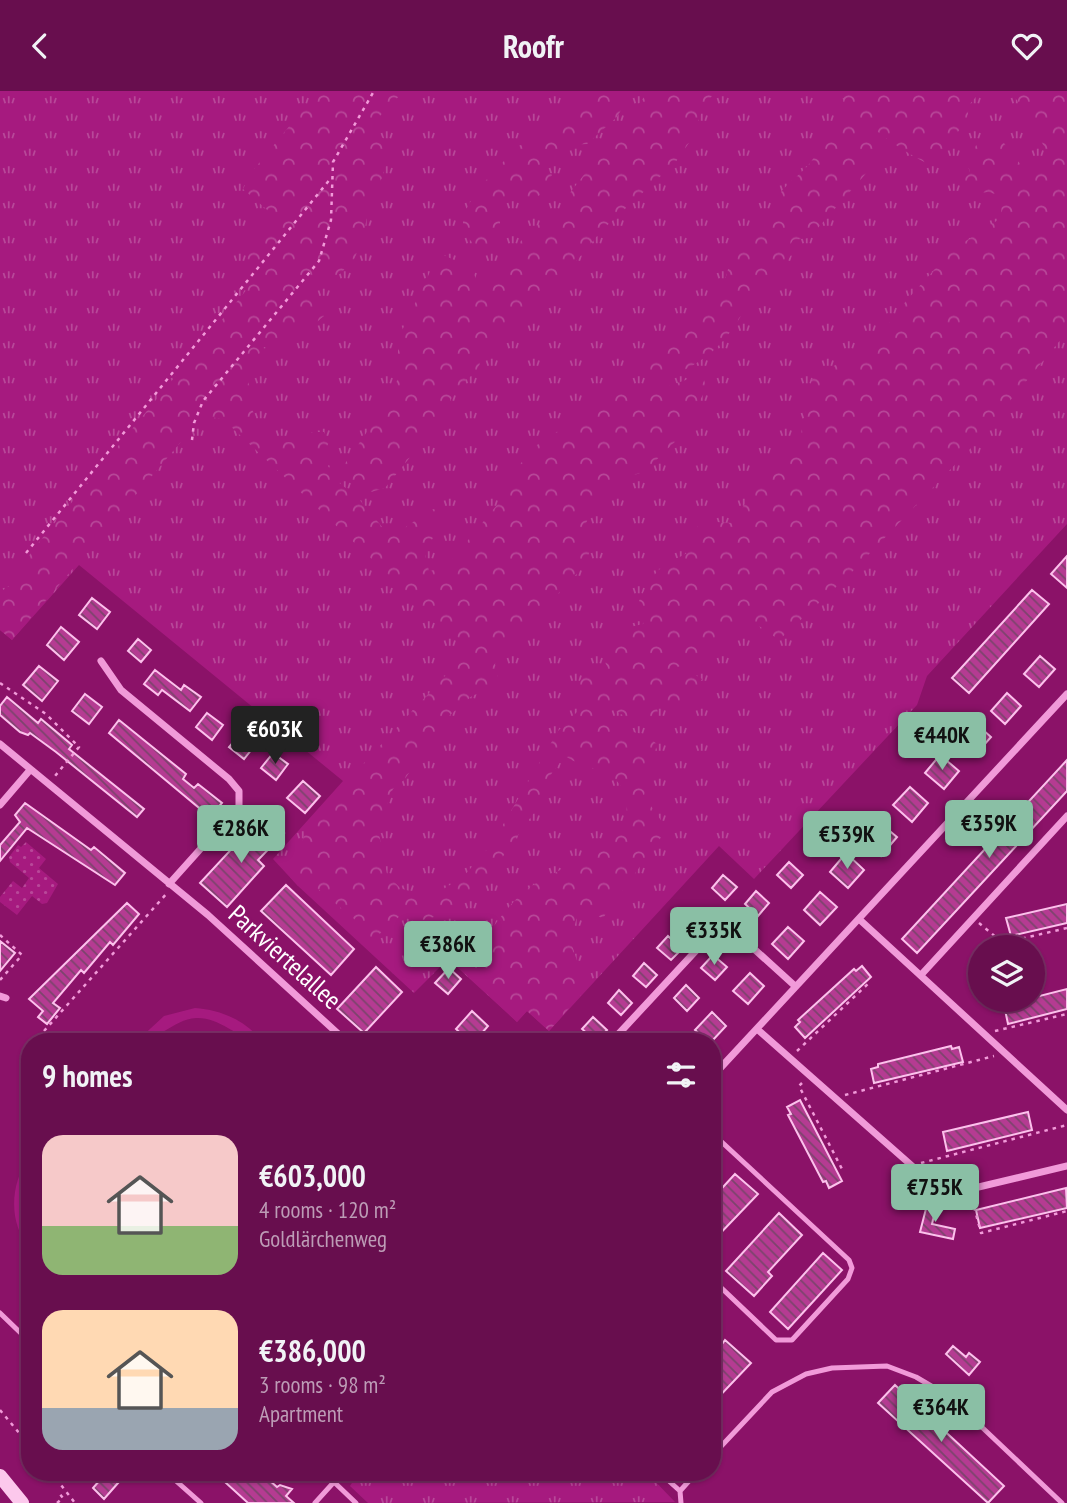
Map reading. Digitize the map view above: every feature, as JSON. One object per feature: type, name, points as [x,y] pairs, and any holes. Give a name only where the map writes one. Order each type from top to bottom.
[{"type":"main road","points":[[0,1476],[22,1503]]},
{"type":"street","points":[[101,661],[121,690],[229,779],[239,791],[239,806],[171,885]]},
{"type":"street","points":[[721,1067],[1067,694]]},
{"type":"street","name":"Parkviertelallee","points":[[0,744],[208,915],[337,1033]]},
{"type":"street","points":[[0,805],[30,770]]},
{"type":"street","points":[[921,975],[1067,816]]},
{"type":"street","points":[[859,919],[1067,1110]]},
{"type":"street","points":[[619,1033],[717,928],[724,925],[731,927],[795,985]]},
{"type":"street","points":[[757,1029],[945,1195],[1067,1166]]},
{"type":"lane","points":[[721,1141],[849,1260],[852,1268],[848,1279],[792,1340],[776,1340],[721,1288]]},
{"type":"lane","points":[[0,1313],[21,1333]]},
{"type":"lane","points":[[721,1446],[772,1392],[806,1374],[832,1368],[887,1366],[916,1377],[950,1397],[1062,1503]]},
{"type":"lane","points":[[176,1481],[201,1503]]},
{"type":"lane","points":[[669,1481],[680,1491],[681,1503]]},
{"type":"lane","points":[[680,1491],[689,1481]]},
{"type":"lane","points":[[315,1503],[334,1482],[356,1503]]},
{"type":"path","points":[[192,440],[194,423],[203,401],[319,261],[328,240],[331,220],[333,162],[342,142],[374,91]]},
{"type":"path","points":[[26,553],[331,178]]},
{"type":"path","points":[[0,683],[46,714],[79,747],[48,784]]},
{"type":"path","points":[[44,1031],[171,885]]},
{"type":"path","points":[[974,918],[1003,943],[1067,928]]},
{"type":"path","points":[[0,935],[22,955],[0,980]]},
{"type":"path","points":[[790,1058],[871,981]]},
{"type":"path","points":[[987,1034],[1067,1014]]},
{"type":"path","points":[[835,1098],[1007,1053]]},
{"type":"path","points":[[810,1075],[799,1086],[842,1170]]},
{"type":"path","points":[[911,1165],[1067,1125]]},
{"type":"path","points":[[970,1189],[981,1233],[1067,1211]]},
{"type":"path","points":[[0,1410],[21,1435]]},
{"type":"path","points":[[58,1481],[75,1503]]},
{"type":"path","points":[[57,1503],[63,1498],[59,1493]]},
{"type":"green space","points":[[0,91],[1067,91],[1067,524],[927,676],[917,705],[754,879],[719,846],[549,1031],[527,1011],[517,1022],[448,959],[414,993],[298,886],[273,859],[343,781],[79,565],[12,640],[0,630]]},
{"type":"green space","points":[[318,91],[404,91],[376,120],[379,134],[391,147],[382,178],[370,198],[365,228],[355,258],[340,274],[323,279],[309,294],[324,316],[312,326],[302,326],[279,351],[264,347],[245,375],[250,387],[250,405],[265,437],[290,442],[301,440],[312,432],[324,432],[329,442],[322,456],[337,481],[358,498],[388,534],[400,531],[432,509],[446,511],[425,554],[429,571],[445,568],[502,499],[507,479],[537,445],[618,391],[657,390],[703,374],[706,389],[681,436],[644,472],[620,479],[599,498],[586,523],[594,538],[585,565],[523,631],[508,637],[495,664],[501,690],[473,695],[450,715],[404,780],[393,789],[378,829],[387,874],[400,888],[418,894],[440,891],[463,877],[491,845],[558,731],[582,707],[594,711],[616,727],[643,735],[657,744],[644,796],[667,829],[603,918],[590,914],[577,916],[571,942],[586,989],[549,1031],[527,1011],[517,1022],[461,970],[507,909],[525,891],[595,850],[612,836],[623,821],[627,804],[620,785],[610,775],[565,756],[549,777],[533,814],[487,879],[449,913],[415,922],[401,915],[366,946],[357,938],[359,923],[312,884],[298,886],[290,877],[309,822],[457,663],[467,645],[435,619],[223,419],[203,416],[12,640],[0,630],[0,592],[17,581],[31,552],[248,288],[248,247],[256,233],[273,215],[243,189],[251,173]]},
{"type":"green space","points":[[598,91],[627,91],[627,100],[617,117],[587,144],[566,145],[541,163],[552,175],[540,195],[529,201],[508,192],[500,207],[500,246],[483,253],[470,240],[463,227],[463,215],[477,190],[517,147],[554,127]]},
{"type":"green space","points":[[649,91],[717,91],[704,104],[693,137],[675,163],[602,230],[549,294],[511,331],[487,345],[477,371],[455,389],[447,410],[428,429],[420,445],[385,488],[371,492],[352,480],[344,465],[389,400],[398,378],[398,339],[439,253],[472,268],[479,288],[487,285],[531,228],[559,215],[569,194]]},
{"type":"green space","points":[[845,91],[981,91],[969,105],[967,121],[930,165],[896,145],[853,112],[843,103]]},
{"type":"green space","points":[[1010,91],[1067,91],[1067,332],[970,449],[850,574],[779,640],[752,621],[709,655],[675,668],[677,675],[694,674],[702,679],[689,699],[657,706],[659,725],[638,722],[580,697],[580,681],[590,665],[606,676],[609,672],[600,649],[617,630],[643,624],[647,616],[639,601],[644,591],[661,568],[691,550],[692,538],[700,521],[733,523],[761,478],[785,460],[800,439],[812,379],[842,361],[865,355],[906,301],[952,250],[1001,218],[1002,196],[988,192],[965,195],[959,183],[970,173],[968,164],[977,143],[997,134],[1028,174],[1048,155],[1030,118]]},
{"type":"green space","points":[[847,118],[860,135],[885,152],[809,238],[793,240],[790,245],[793,252],[772,284],[757,287],[729,334],[718,346],[692,366],[656,381],[649,369],[650,357],[671,347],[675,330],[695,319],[704,303],[722,286],[731,261],[748,238],[787,210],[781,192],[814,157],[817,151],[814,143],[835,120]]},
{"type":"green space","points":[[26,842],[46,859],[39,868],[58,884],[47,903],[42,904],[32,896],[17,915],[0,902],[0,897],[13,881],[22,888],[29,878],[10,862],[9,857],[18,845],[21,847]]},
{"type":"green space","points":[[195,1008],[214,1011],[232,1017],[254,1033],[238,1033],[214,1021],[196,1018],[180,1022],[161,1033],[146,1033],[164,1016]]},
{"type":"green space","points":[[21,1172],[21,1234],[14,1203]]},
{"type":"green space","points":[[353,1481],[655,1481],[675,1502],[368,1503],[350,1486]]},
{"type":"building","points":[[1067,556],[1067,588],[1051,574]]},
{"type":"building","points":[[1032,590],[1049,604],[969,693],[952,678]]},
{"type":"building","points":[[92,598],[110,612],[97,629],[79,615]]},
{"type":"building","points":[[61,627],[79,642],[64,660],[47,645]]},
{"type":"building","points":[[138,639],[151,650],[141,662],[128,651]]},
{"type":"building","points":[[1040,656],[1055,669],[1039,687],[1024,674]]},
{"type":"building","points":[[39,666],[58,681],[42,701],[23,685]]},
{"type":"building","points":[[155,670],[181,690],[184,685],[201,697],[190,711],[162,690],[158,695],[144,684]]},
{"type":"building","points":[[1007,693],[1021,706],[1005,724],[991,711]]},
{"type":"building","points":[[85,694],[102,707],[89,724],[72,711]]},
{"type":"building","points":[[7,697],[38,723],[41,719],[72,745],[69,749],[144,809],[137,817],[30,733],[28,735],[20,732],[0,715],[0,706]]},
{"type":"building","points":[[207,713],[223,725],[212,740],[196,727]]},
{"type":"building","points":[[119,720],[186,774],[183,779],[194,788],[198,784],[222,803],[210,817],[109,733]]},
{"type":"building","points":[[972,720],[991,737],[975,755],[956,739]]},
{"type":"building","points":[[242,732],[256,744],[244,759],[229,747]]},
{"type":"building","points":[[273,753],[288,764],[276,780],[261,768]]},
{"type":"building","points":[[940,755],[959,771],[944,789],[925,773]]},
{"type":"building","points":[[1067,760],[1067,791],[917,953],[902,939]]},
{"type":"building","points":[[303,781],[320,796],[305,813],[287,798]]},
{"type":"building","points":[[910,787],[928,803],[912,822],[893,805]]},
{"type":"building","points":[[25,803],[91,850],[94,847],[125,873],[115,885],[27,828],[0,861],[0,845],[20,822],[15,815]]},
{"type":"building","points":[[268,819],[284,833],[258,860],[264,866],[227,907],[200,883],[238,842],[243,846]]},
{"type":"building","points":[[878,821],[897,837],[881,856],[862,839]]},
{"type":"building","points":[[846,853],[864,870],[848,888],[830,872]]},
{"type":"building","points":[[789,862],[803,875],[791,888],[777,875]]},
{"type":"building","points":[[723,875],[737,887],[725,900],[712,888]]},
{"type":"building","points":[[286,885],[354,949],[331,975],[261,911]]},
{"type":"building","points":[[756,891],[769,903],[758,916],[745,904]]},
{"type":"building","points":[[820,892],[837,907],[820,925],[804,910]]},
{"type":"building","points":[[127,903],[139,914],[113,945],[110,942],[84,973],[81,970],[53,1003],[60,1008],[47,1024],[38,1017],[43,1011],[29,999]]},
{"type":"building","points":[[1067,904],[1067,923],[1015,935],[1011,935],[1006,918]]},
{"type":"building","points":[[694,909],[707,920],[696,932],[683,921]]},
{"type":"building","points":[[788,927],[804,941],[788,959],[772,944]]},
{"type":"building","points":[[668,936],[682,949],[671,960],[657,948]]},
{"type":"building","points":[[0,941],[15,953],[0,971]]},
{"type":"building","points":[[713,955],[727,967],[715,980],[701,968]]},
{"type":"building","points":[[644,963],[657,975],[646,987],[633,976]]},
{"type":"building","points":[[862,966],[871,977],[805,1038],[795,1027],[800,1022],[798,1020],[854,969],[856,971]]},
{"type":"building","points":[[376,967],[402,992],[364,1033],[337,1009]]},
{"type":"building","points":[[449,968],[461,979],[448,994],[435,983]]},
{"type":"building","points":[[750,973],[764,986],[748,1004],[733,991]]},
{"type":"building","points":[[686,985],[699,998],[687,1011],[674,998]]},
{"type":"building","points":[[1067,989],[1067,1009],[1008,1024],[1005,1012],[1045,1012],[1045,995]]},
{"type":"building","points":[[619,990],[632,1003],[621,1015],[608,1003]]},
{"type":"building","points":[[472,1011],[488,1026],[482,1033],[460,1033],[456,1029]]},
{"type":"building","points":[[712,1012],[726,1026],[719,1033],[698,1033],[695,1030]]},
{"type":"building","points":[[593,1017],[607,1030],[604,1033],[587,1033],[582,1029]]},
{"type":"building","points":[[951,1046],[952,1049],[959,1047],[963,1062],[874,1083],[871,1069],[878,1067],[878,1064]]},
{"type":"building","points":[[800,1100],[842,1181],[829,1188],[826,1181],[823,1182],[788,1115],[791,1114],[787,1107]]},
{"type":"building","points":[[1028,1112],[1032,1130],[947,1151],[943,1132]]},
{"type":"building","points":[[735,1174],[758,1194],[721,1233],[721,1189]]},
{"type":"building","points":[[1066,1188],[1067,1208],[980,1228],[976,1210]]},
{"type":"building","points":[[928,1201],[937,1203],[932,1224],[955,1229],[953,1239],[920,1232]]},
{"type":"building","points":[[779,1213],[802,1235],[768,1272],[772,1276],[754,1296],[726,1271]]},
{"type":"building","points":[[823,1253],[842,1270],[788,1329],[770,1312]]},
{"type":"building","points":[[725,1340],[751,1363],[721,1395],[721,1346]]},
{"type":"building","points":[[953,1346],[966,1357],[969,1353],[980,1362],[969,1375],[946,1354]]},
{"type":"building","points":[[895,1385],[1004,1486],[988,1503],[878,1403]]},
{"type":"building","points":[[99,1481],[118,1483],[104,1499],[93,1488]]},
{"type":"building","points":[[224,1481],[270,1481],[277,1487],[280,1485],[292,1489],[286,1496],[294,1503],[248,1503]]}]
